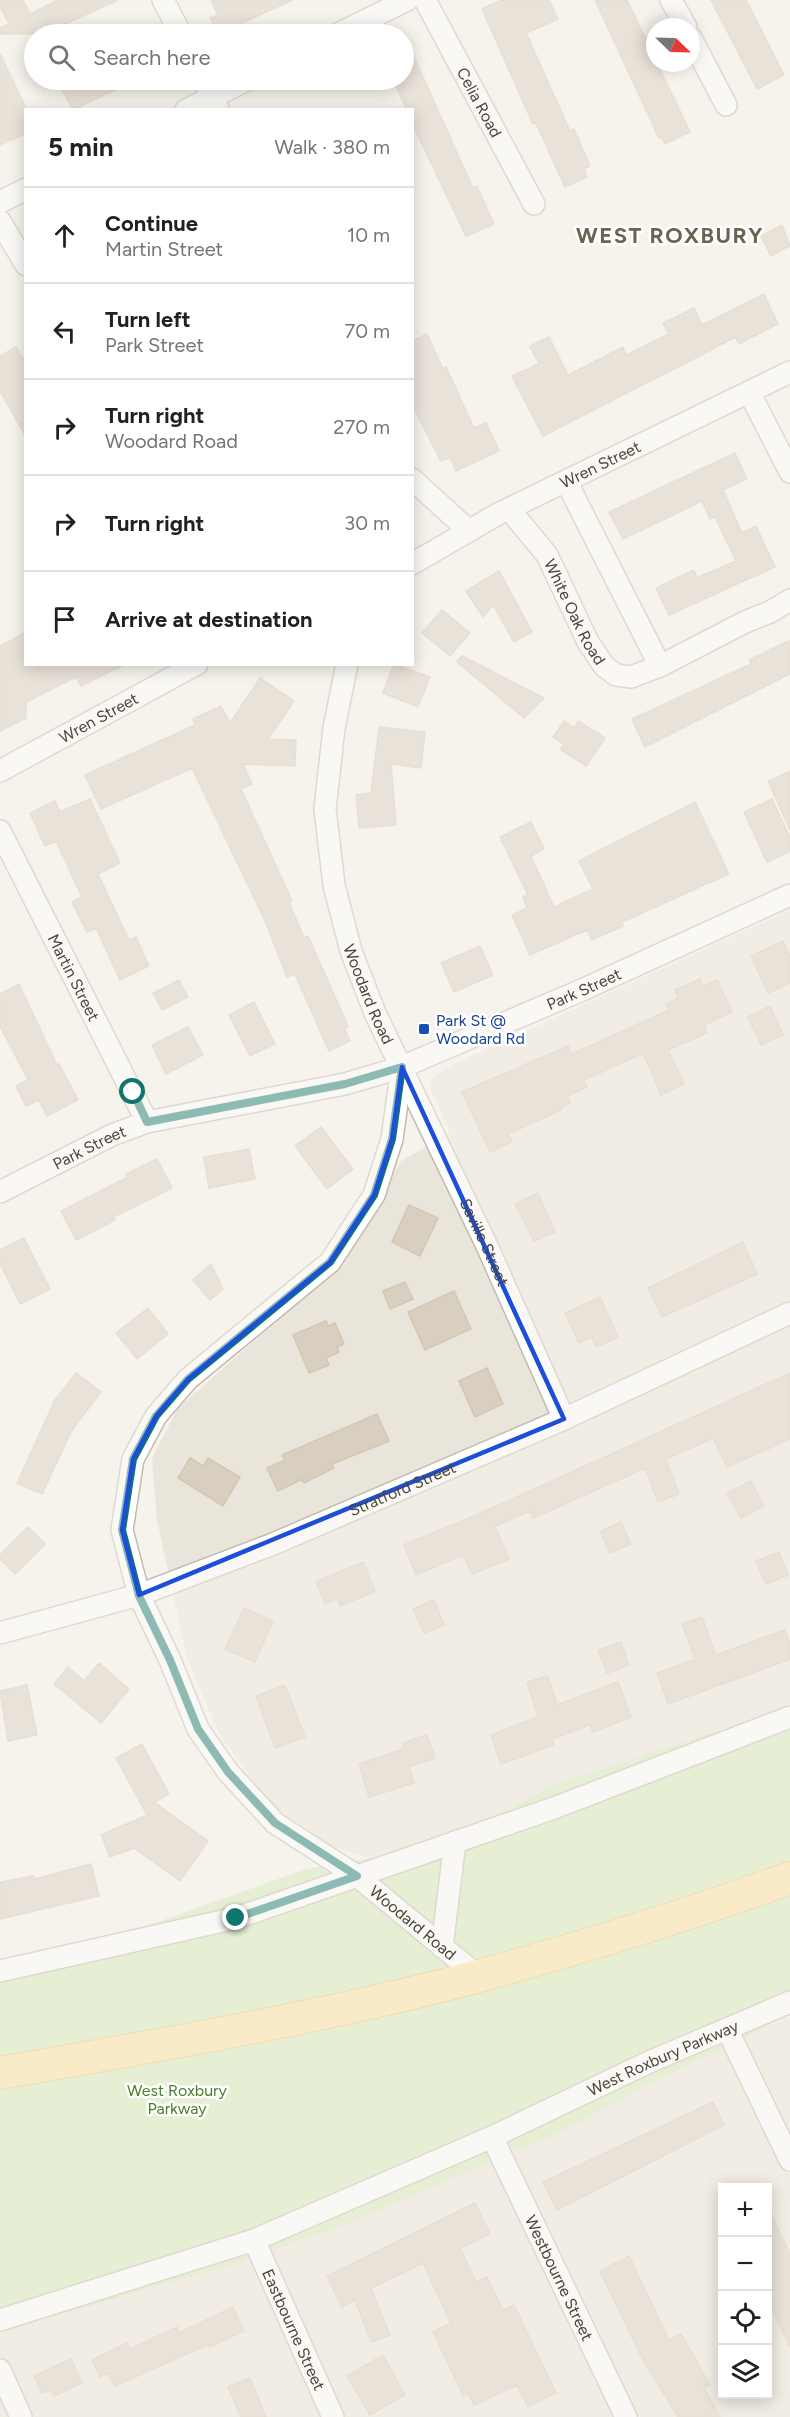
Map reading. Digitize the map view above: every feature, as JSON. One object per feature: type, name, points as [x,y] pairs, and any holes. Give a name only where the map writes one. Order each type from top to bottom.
[{"type":"main road","points":[[0,2073],[210,2036],[330,2011],[478,1976],[610,1938],[790,1878]]},
{"type":"street","points":[[163,0],[176,24]]},
{"type":"street","points":[[358,24],[407,0]]},
{"type":"street","name":"Celia Road","points":[[425,0],[534,204]]},
{"type":"street","points":[[672,0],[681,18]]},
{"type":"street","points":[[700,55],[726,105]]},
{"type":"street","points":[[189,108],[211,95]]},
{"type":"street","points":[[0,202],[24,190]]},
{"type":"street","points":[[0,221],[24,262]]},
{"type":"street","name":"Wren Street","points":[[414,563],[509,509],[790,372]]},
{"type":"street","points":[[749,392],[790,472]]},
{"type":"street","points":[[414,481],[469,531]]},
{"type":"street","points":[[566,481],[660,666]]},
{"type":"street","name":"White Oak Road","points":[[509,509],[547,555],[588,642],[604,666],[616,675],[630,677],[660,666],[790,600]]},
{"type":"street","name":"Wren Street","points":[[0,771],[193,666]]},
{"type":"street","name":"Woodard Road","points":[[347,666],[334,728],[325,809],[334,885],[351,951],[375,1012],[402,1067],[392,1139],[374,1195],[330,1262],[188,1379],[156,1416],[133,1459],[122,1530],[139,1596],[170,1660],[198,1729],[228,1772],[275,1823],[357,1876],[478,1976]]},
{"type":"street","name":"Martin Street","points":[[0,831],[147,1122]]},
{"type":"street","name":"Park Street","points":[[0,1192],[112,1135],[147,1122],[335,1086],[402,1067],[582,990],[790,895]]},
{"type":"street","name":"Saville Street","points":[[402,1067],[487,1246],[564,1419]]},
{"type":"street","name":"Stratford Street","points":[[0,1633],[139,1596],[273,1544],[564,1419],[790,1313]]},
{"type":"street","points":[[0,1971],[236,1918],[554,1808],[790,1717]]},
{"type":"street","points":[[442,1947],[455,1842]]},
{"type":"street","name":"West Roxbury Parkway","points":[[0,2320],[254,2240],[492,2137],[647,2063],[790,2002]]},
{"type":"street","points":[[727,2029],[790,2160]]},
{"type":"street","name":"Westbourne Street","points":[[492,2137],[626,2417]]},
{"type":"street","name":"Eastbourne Street","points":[[254,2240],[333,2417]]},
{"type":"street","points":[[0,2370],[21,2417]]},
{"type":"highlighted area","points":[[402,1067],[564,1419],[139,1595],[122,1530],[133,1459],[156,1416],[188,1379],[330,1262],[374,1195],[392,1139]]},
{"type":"shaded area","points":[[790,910],[790,1707],[550,1786],[445,1846],[370,1859],[333,1846],[272,1805],[219,1734],[187,1658],[157,1520],[152,1458],[178,1408],[302,1299],[354,1243],[401,1161],[450,1133],[430,1087],[432,1078],[452,1065]]},
{"type":"shaded area","points":[[790,2017],[790,2417],[0,2417],[0,2332],[215,2270],[517,2151],[754,2032]]},
{"type":"green space","name":"West Roxbury Parkway","points":[[790,1707],[790,2015],[650,2084],[558,2133],[341,2226],[215,2270],[0,2332],[0,1965],[138,1929],[306,1869],[445,1846],[550,1786]]},
{"type":"building","points":[[0,0],[23,0],[30,14],[58,0],[118,0],[65,24],[24,24],[24,34],[0,34],[0,28],[9,24],[0,6]]},
{"type":"building","points":[[211,0],[292,0],[240,24],[213,24],[210,18],[218,15]]},
{"type":"building","points":[[502,0],[549,0],[558,19],[526,33],[570,131],[574,129],[590,166],[584,169],[587,177],[565,187],[536,123],[533,124],[482,9]]},
{"type":"building","points":[[595,0],[627,0],[646,40],[646,72],[661,72],[690,132],[665,144],[662,137],[659,138]]},
{"type":"building","points":[[711,0],[746,0],[784,75],[757,89]]},
{"type":"building","points":[[0,54],[26,108],[24,108],[24,134],[0,145]]},
{"type":"building","points":[[414,57],[473,188],[477,186],[494,224],[466,236],[414,127],[414,108],[406,108],[398,90],[414,90]]},
{"type":"building","points":[[62,90],[114,90],[77,108],[72,108]]},
{"type":"building","points":[[782,225],[790,246],[771,256],[761,236]]},
{"type":"building","points":[[764,294],[778,324],[739,344],[736,337],[543,436],[512,376],[539,364],[530,346],[549,337],[568,375],[623,347],[626,355],[669,334],[663,323],[694,308],[702,325]]},
{"type":"building","points":[[427,334],[443,369],[446,367],[474,428],[486,423],[499,451],[456,471],[450,457],[441,461],[414,408],[414,340]]},
{"type":"building","points":[[16,347],[24,361],[24,433],[0,391],[0,356]]},
{"type":"building","points":[[735,453],[747,479],[723,490],[742,533],[756,526],[775,567],[669,615],[656,588],[694,570],[697,578],[736,561],[715,517],[710,519],[702,501],[623,539],[609,512]]},
{"type":"building","points":[[499,571],[532,632],[514,642],[493,605],[483,617],[466,591]]},
{"type":"building","points":[[442,610],[470,633],[450,656],[422,633]]},
{"type":"building","points":[[24,633],[24,666],[122,666],[81,686],[76,677],[26,702],[26,718],[0,731],[0,646]]},
{"type":"building","points":[[790,640],[790,674],[645,747],[632,719],[751,664],[749,660]]},
{"type":"building","points":[[462,656],[544,698],[524,718],[457,662]]},
{"type":"building","points":[[393,666],[400,666],[430,677],[418,707],[383,693]]},
{"type":"building","points":[[260,678],[294,701],[268,739],[296,740],[295,766],[243,764],[252,784],[241,789],[292,901],[289,902],[304,938],[308,936],[348,1026],[344,1028],[350,1041],[329,1051],[295,974],[287,977],[266,923],[192,768],[101,809],[85,775],[195,725],[193,719],[221,706],[230,723]]},
{"type":"building","points":[[564,721],[574,728],[578,721],[605,738],[586,766],[560,749],[564,744],[553,737]]},
{"type":"building","points":[[379,727],[425,732],[421,768],[391,764],[396,825],[359,828],[356,795],[371,793]]},
{"type":"building","points":[[790,771],[790,830],[768,781]]},
{"type":"building","points":[[90,799],[120,863],[98,874],[129,940],[136,937],[149,966],[120,980],[96,928],[87,932],[72,902],[82,897],[56,841],[45,846],[30,813],[55,801],[60,812]]},
{"type":"building","points":[[772,799],[790,838],[790,851],[767,862],[744,812]]},
{"type":"building","points":[[695,802],[729,874],[622,922],[623,926],[592,940],[587,930],[530,955],[512,915],[527,908],[523,897],[528,895],[500,837],[531,822],[544,849],[531,856],[554,907],[593,889],[579,861]]},
{"type":"building","points":[[783,941],[790,956],[790,983],[768,993],[751,956]]},
{"type":"building","points":[[480,946],[493,975],[454,992],[441,963]]},
{"type":"building","points":[[700,979],[703,986],[717,980],[732,1012],[704,1025],[707,1033],[668,1050],[684,1084],[661,1095],[643,1053],[584,1080],[587,1087],[567,1096],[570,1103],[560,1108],[561,1110],[508,1134],[512,1142],[490,1152],[462,1092],[568,1046],[572,1054],[669,1010],[666,1004],[678,998],[675,990]]},
{"type":"building","points":[[179,980],[188,997],[162,1010],[153,993]]},
{"type":"building","points":[[19,984],[57,1065],[59,1064],[78,1100],[47,1116],[39,1100],[26,1106],[16,1086],[28,1080],[0,1026],[0,994]]},
{"type":"building","points":[[254,1002],[275,1044],[250,1056],[229,1015]]},
{"type":"building","points":[[770,1006],[783,1035],[761,1045],[748,1017]]},
{"type":"building","points":[[188,1027],[203,1055],[166,1074],[152,1045]]},
{"type":"building","points":[[321,1127],[353,1169],[327,1189],[295,1146]]},
{"type":"building","points":[[249,1149],[255,1179],[209,1188],[204,1157]]},
{"type":"building","points":[[157,1159],[172,1188],[113,1217],[115,1220],[76,1240],[61,1211],[128,1177],[126,1174]]},
{"type":"building","points":[[538,1193],[555,1232],[534,1241],[515,1204]]},
{"type":"building","points":[[409,1205],[438,1218],[420,1256],[392,1242]]},
{"type":"building","points":[[24,1238],[50,1289],[20,1304],[0,1263],[0,1250]]},
{"type":"building","points":[[743,1242],[757,1274],[662,1317],[648,1288]]},
{"type":"building","points":[[211,1264],[223,1289],[210,1300],[193,1280]]},
{"type":"building","points":[[405,1282],[413,1299],[390,1309],[383,1291]]},
{"type":"building","points":[[454,1291],[471,1329],[425,1350],[408,1312]]},
{"type":"building","points":[[600,1297],[618,1337],[596,1347],[592,1337],[579,1343],[565,1313]]},
{"type":"building","points":[[148,1308],[168,1334],[137,1359],[116,1333]]},
{"type":"building","points":[[326,1321],[328,1326],[335,1323],[344,1344],[337,1347],[339,1352],[326,1358],[329,1365],[309,1373],[293,1335]]},
{"type":"building","points":[[487,1368],[503,1404],[475,1417],[459,1381]]},
{"type":"building","points":[[76,1373],[101,1392],[72,1430],[42,1494],[17,1483],[55,1400]]},
{"type":"building","points":[[790,1373],[790,1439],[727,1467],[713,1438],[666,1459],[679,1494],[658,1502],[645,1468],[533,1518],[530,1511],[495,1526],[509,1559],[472,1574],[463,1555],[416,1575],[404,1545],[488,1510]]},
{"type":"building","points":[[377,1414],[389,1441],[332,1464],[334,1468],[304,1483],[302,1479],[278,1491],[267,1468],[285,1460],[282,1455]]},
{"type":"building","points":[[190,1458],[203,1466],[208,1458],[240,1477],[223,1506],[178,1478]]},
{"type":"building","points":[[751,1481],[764,1506],[741,1518],[727,1493]]},
{"type":"building","points":[[621,1522],[631,1544],[610,1553],[600,1531]]},
{"type":"building","points":[[28,1527],[45,1544],[15,1574],[0,1559],[0,1555]]},
{"type":"building","points":[[779,1552],[788,1575],[766,1584],[756,1561]]},
{"type":"building","points":[[363,1562],[375,1591],[340,1606],[337,1598],[325,1604],[316,1582]]},
{"type":"building","points":[[434,1600],[444,1625],[424,1633],[413,1609]]},
{"type":"building","points":[[244,1608],[273,1621],[255,1662],[225,1649]]},
{"type":"building","points":[[702,1617],[716,1655],[785,1630],[790,1644],[790,1659],[668,1704],[657,1673],[695,1659],[682,1624]]},
{"type":"building","points":[[621,1642],[629,1665],[607,1673],[598,1650]]},
{"type":"building","points":[[99,1663],[129,1689],[101,1723],[54,1684],[68,1667],[84,1681]]},
{"type":"building","points":[[548,1676],[557,1705],[618,1682],[631,1717],[593,1732],[590,1725],[552,1739],[554,1745],[501,1764],[491,1735],[538,1717],[527,1682]]},
{"type":"building","points":[[27,1685],[37,1735],[8,1741],[0,1691]]},
{"type":"building","points":[[285,1685],[305,1737],[275,1748],[256,1696]]},
{"type":"building","points":[[427,1735],[435,1758],[409,1767],[414,1783],[369,1797],[359,1764],[404,1749],[402,1743]]},
{"type":"building","points":[[142,1744],[169,1794],[154,1802],[208,1841],[180,1881],[134,1848],[110,1857],[101,1835],[147,1815],[116,1758]]},
{"type":"building","points":[[91,1864],[99,1896],[0,1919],[0,1882],[34,1876],[35,1879]]},
{"type":"building","points":[[713,2102],[724,2125],[557,2210],[543,2182]]},
{"type":"building","points":[[475,2203],[490,2234],[460,2248],[476,2282],[487,2277],[503,2311],[514,2305],[556,2393],[528,2407],[517,2385],[474,2405],[469,2393],[463,2395],[433,2332],[451,2323],[423,2263],[371,2288],[390,2335],[371,2342],[355,2300],[342,2307],[327,2276]]},
{"type":"building","points":[[772,2216],[790,2254],[790,2347],[772,2309]]},
{"type":"building","points":[[629,2256],[669,2340],[681,2334],[710,2385],[704,2388],[720,2417],[678,2417],[642,2358],[600,2271]]},
{"type":"building","points":[[233,2307],[244,2331],[115,2386],[108,2373],[100,2377],[92,2360],[127,2343],[130,2349],[177,2327],[179,2333]]},
{"type":"building","points":[[383,2355],[405,2395],[370,2415],[347,2376]]},
{"type":"building","points":[[71,2359],[82,2383],[54,2396],[51,2389],[42,2393],[34,2376]]},
{"type":"building","points":[[250,2378],[266,2417],[241,2417],[228,2387]]},
{"type":"place","name":"Park St @ Woodard Rd","points":[[424,1029]]},
{"type":"district","name":"WEST ROXBURY","points":[[670,235]]},
{"type":"route","points":[[133,1092],[147,1122],[345,1084],[402,1067],[392,1139],[374,1195],[330,1262],[188,1379],[156,1416],[133,1459],[122,1530],[139,1596],[170,1660],[198,1729],[228,1772],[275,1823],[357,1876],[236,1918]]}]
